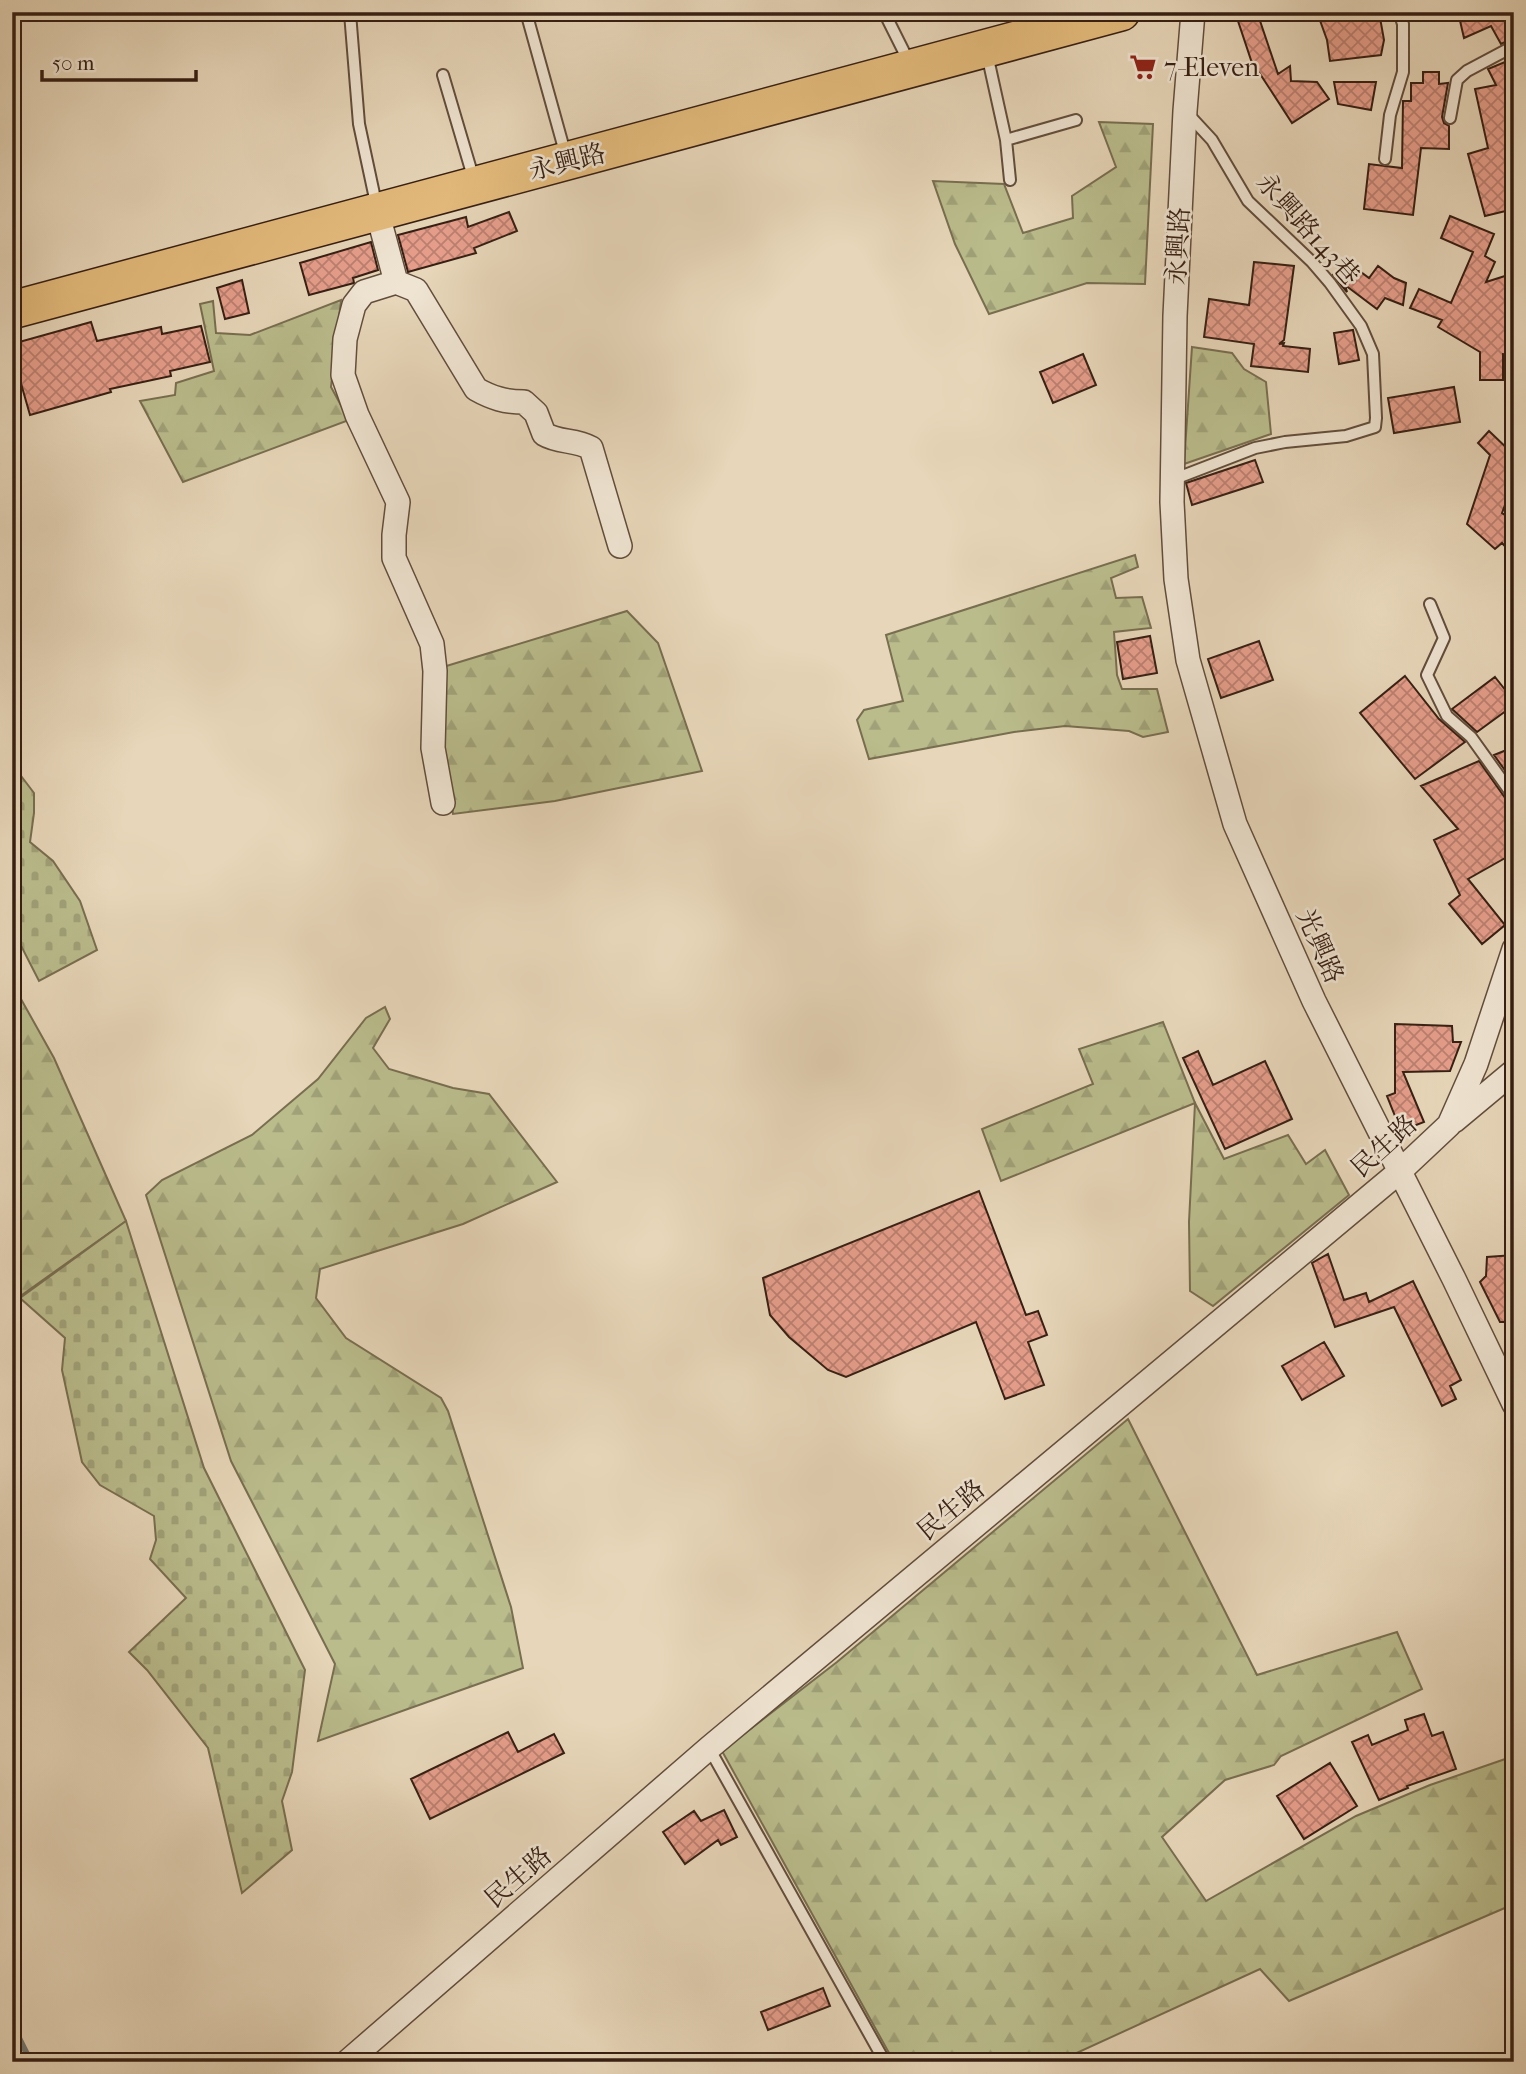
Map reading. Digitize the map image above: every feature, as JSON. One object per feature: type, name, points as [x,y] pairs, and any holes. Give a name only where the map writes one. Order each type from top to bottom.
[{"type":"main road","name":"永興路","points":[[12,310],[1121,12]]},
{"type":"street","name":"永興路","points":[[1172,480],[1175,316],[1185,111],[1193,12]]},
{"type":"street","points":[[377,212],[396,282]]},
{"type":"street","points":[[443,803],[433,748],[435,671],[432,644],[394,558],[398,502],[357,415],[343,374],[345,339],[354,305],[364,292],[396,282],[416,290],[476,389],[492,398],[510,402],[524,401],[536,413],[544,434],[556,441],[580,442],[591,448],[620,547]]},
{"type":"street","name":"光興路","points":[[1172,480],[1176,579],[1188,660],[1235,824],[1314,1001],[1514,1404]]},
{"type":"street","name":"民生路","points":[[347,2062],[709,1748],[1399,1172],[1449,1125],[1476,1064],[1514,950]]},
{"type":"street","points":[[1449,1125],[1514,1070]]},
{"type":"lane","points":[[526,12],[568,162]]},
{"type":"lane","points":[[884,12],[911,67]]},
{"type":"lane","points":[[1385,159],[1390,115],[1403,72],[1403,23],[1399,12]]},
{"type":"lane","points":[[350,13],[359,124],[377,212]]},
{"type":"lane","points":[[1450,118],[1457,80],[1467,71],[1514,46]]},
{"type":"lane","points":[[986,47],[1006,140],[1010,180]]},
{"type":"lane","points":[[443,75],[475,185]]},
{"type":"lane","name":"永興路143巷","points":[[1172,480],[1255,448],[1346,436],[1375,427],[1376,409],[1373,354],[1361,326],[1330,282],[1312,262],[1248,201],[1212,140],[1185,111]]},
{"type":"lane","points":[[1006,140],[1076,120]]},
{"type":"lane","points":[[1430,604],[1444,638],[1427,675],[1447,716],[1471,737],[1514,797]]},
{"type":"lane","points":[[709,1748],[885,2062]]},
{"type":"green space","points":[[1099,122],[1153,124],[1145,284],[1087,283],[989,314],[955,244],[933,181],[1004,184],[1023,233],[1073,218],[1072,196],[1116,167]]},
{"type":"green space","points":[[341,300],[331,387],[349,420],[183,482],[140,401],[175,395],[176,383],[214,371],[200,304],[213,301],[216,333],[250,335]]},
{"type":"green space","points":[[1192,347],[1232,353],[1244,369],[1266,382],[1271,434],[1184,464]]},
{"type":"green space","points":[[1135,555],[1138,567],[1111,578],[1116,598],[1142,597],[1151,628],[1114,632],[1117,675],[1122,689],[1157,689],[1168,732],[1143,737],[1129,731],[1065,726],[1014,732],[869,759],[857,720],[864,710],[903,701],[886,635]]},
{"type":"green space","points":[[627,611],[658,643],[702,771],[555,801],[453,814],[443,738],[443,667]]},
{"type":"green space","points":[[12,764],[34,793],[30,842],[53,861],[80,901],[97,950],[39,981],[12,928]]},
{"type":"green space","points":[[12,983],[54,1058],[126,1221],[12,1302]]},
{"type":"green space","points":[[385,1007],[390,1019],[373,1048],[389,1069],[453,1088],[489,1094],[557,1182],[463,1224],[320,1269],[316,1298],[346,1338],[441,1398],[448,1411],[511,1607],[523,1668],[318,1741],[335,1664],[231,1461],[146,1195],[162,1180],[252,1135],[318,1079],[366,1018]]},
{"type":"green space","points":[[1163,1022],[1195,1103],[1001,1181],[982,1129],[1093,1084],[1079,1049]]},
{"type":"green space","points":[[1195,1103],[1224,1159],[1288,1135],[1306,1164],[1325,1150],[1349,1195],[1213,1306],[1190,1291],[1189,1222]]},
{"type":"green space","points":[[126,1221],[204,1468],[305,1670],[292,1772],[282,1801],[292,1850],[242,1893],[208,1748],[147,1670],[129,1652],[186,1598],[150,1559],[156,1540],[154,1516],[100,1485],[82,1462],[62,1370],[65,1338],[20,1298]]},
{"type":"green space","points":[[1128,1419],[1257,1675],[1397,1632],[1422,1689],[1281,1756],[1274,1765],[1225,1780],[1162,1837],[1206,1901],[1356,1816],[1430,1785],[1514,1756],[1514,1904],[1289,2001],[1260,1969],[1057,2062],[894,2062],[722,1751],[837,1662]]},
{"type":"building","points":[[1235,12],[1257,12],[1278,74],[1290,66],[1291,81],[1317,82],[1329,99],[1292,123],[1251,60]]},
{"type":"building","points":[[1317,12],[1379,12],[1384,40],[1381,55],[1330,61],[1327,40]]},
{"type":"building","points":[[1458,12],[1514,12],[1514,38],[1501,44],[1491,26],[1464,38]]},
{"type":"building","points":[[1514,55],[1514,209],[1485,216],[1468,154],[1488,148],[1475,89],[1496,85],[1488,69],[1510,60]]},
{"type":"building","points":[[1423,72],[1439,72],[1439,84],[1448,83],[1442,117],[1444,123],[1449,126],[1449,149],[1421,148],[1413,215],[1364,209],[1369,164],[1402,168],[1403,101],[1411,101],[1411,83],[1423,83]]},
{"type":"building","points":[[1334,82],[1376,82],[1371,110],[1338,104]]},
{"type":"building","points":[[509,212],[517,231],[474,248],[476,253],[408,272],[398,235],[466,217],[468,227]]},
{"type":"building","points":[[1450,216],[1494,234],[1485,256],[1495,262],[1486,282],[1508,275],[1514,293],[1514,318],[1510,319],[1514,355],[1503,354],[1503,380],[1480,380],[1480,352],[1438,327],[1442,320],[1410,308],[1419,289],[1451,303],[1473,252],[1441,238]]},
{"type":"building","points":[[371,242],[378,270],[353,278],[354,283],[309,295],[300,263]]},
{"type":"building","points":[[1345,260],[1369,278],[1378,266],[1406,283],[1403,305],[1385,298],[1377,309],[1345,285],[1347,292],[1333,275]]},
{"type":"building","points":[[1254,262],[1294,266],[1284,340],[1279,344],[1310,349],[1308,372],[1251,366],[1254,344],[1204,337],[1209,299],[1249,305]]},
{"type":"building","points":[[242,280],[249,313],[225,319],[217,288]]},
{"type":"building","points":[[91,322],[97,341],[161,327],[162,334],[201,326],[210,362],[170,371],[171,376],[110,389],[111,392],[30,415],[12,344]]},
{"type":"building","points":[[1353,330],[1359,360],[1339,364],[1334,333]]},
{"type":"building","points":[[1083,354],[1096,385],[1053,403],[1040,372]]},
{"type":"building","points":[[1454,387],[1460,422],[1394,433],[1388,398]]},
{"type":"building","points":[[1489,431],[1514,455],[1514,481],[1502,513],[1514,521],[1514,556],[1502,543],[1495,549],[1467,524],[1490,455],[1478,443]]},
{"type":"building","points":[[1255,460],[1263,482],[1192,505],[1186,483]]},
{"type":"building","points":[[1150,636],[1157,673],[1123,679],[1117,642]]},
{"type":"building","points":[[1259,641],[1273,680],[1221,698],[1208,659]]},
{"type":"building","points":[[1405,676],[1439,719],[1465,742],[1415,779],[1360,713]]},
{"type":"building","points":[[1495,677],[1514,701],[1514,705],[1477,732],[1452,709]]},
{"type":"building","points":[[1514,747],[1514,783],[1494,755]]},
{"type":"building","points":[[1479,761],[1508,802],[1514,805],[1514,853],[1468,879],[1505,925],[1482,944],[1449,904],[1460,895],[1434,840],[1458,829],[1421,786]]},
{"type":"building","points":[[1395,1024],[1452,1026],[1453,1042],[1461,1042],[1450,1071],[1403,1072],[1424,1122],[1401,1131],[1387,1096],[1395,1093]]},
{"type":"building","points":[[1198,1051],[1213,1085],[1265,1061],[1292,1119],[1225,1149],[1183,1058]]},
{"type":"building","points":[[979,1191],[1026,1315],[1038,1311],[1047,1335],[1028,1342],[1044,1385],[1005,1399],[976,1322],[846,1377],[828,1370],[789,1337],[770,1315],[763,1278]]},
{"type":"building","points":[[1328,1254],[1344,1300],[1366,1293],[1369,1302],[1413,1281],[1461,1380],[1450,1386],[1456,1399],[1442,1406],[1394,1307],[1335,1327],[1312,1263]]},
{"type":"building","points":[[1514,1255],[1514,1322],[1500,1322],[1480,1282],[1486,1276],[1487,1257]]},
{"type":"building","points":[[1324,1342],[1344,1376],[1302,1400],[1282,1366]]},
{"type":"building","points":[[1424,1714],[1432,1736],[1443,1732],[1456,1769],[1407,1786],[1408,1788],[1379,1800],[1352,1742],[1368,1735],[1372,1745],[1408,1730],[1405,1720]]},
{"type":"building","points":[[508,1732],[518,1752],[554,1734],[564,1753],[430,1819],[411,1779]]},
{"type":"building","points":[[1330,1763],[1357,1806],[1304,1839],[1277,1796]]},
{"type":"building","points":[[724,1810],[737,1837],[721,1845],[718,1840],[685,1864],[663,1832],[694,1811],[701,1821]]},
{"type":"building","points":[[823,1988],[830,2006],[768,2030],[761,2012]]},
{"type":"waterway","points":[[12,2024],[31,2062]]},
{"type":"place","name":"7-Eleven","points":[[1143,67]]}]
